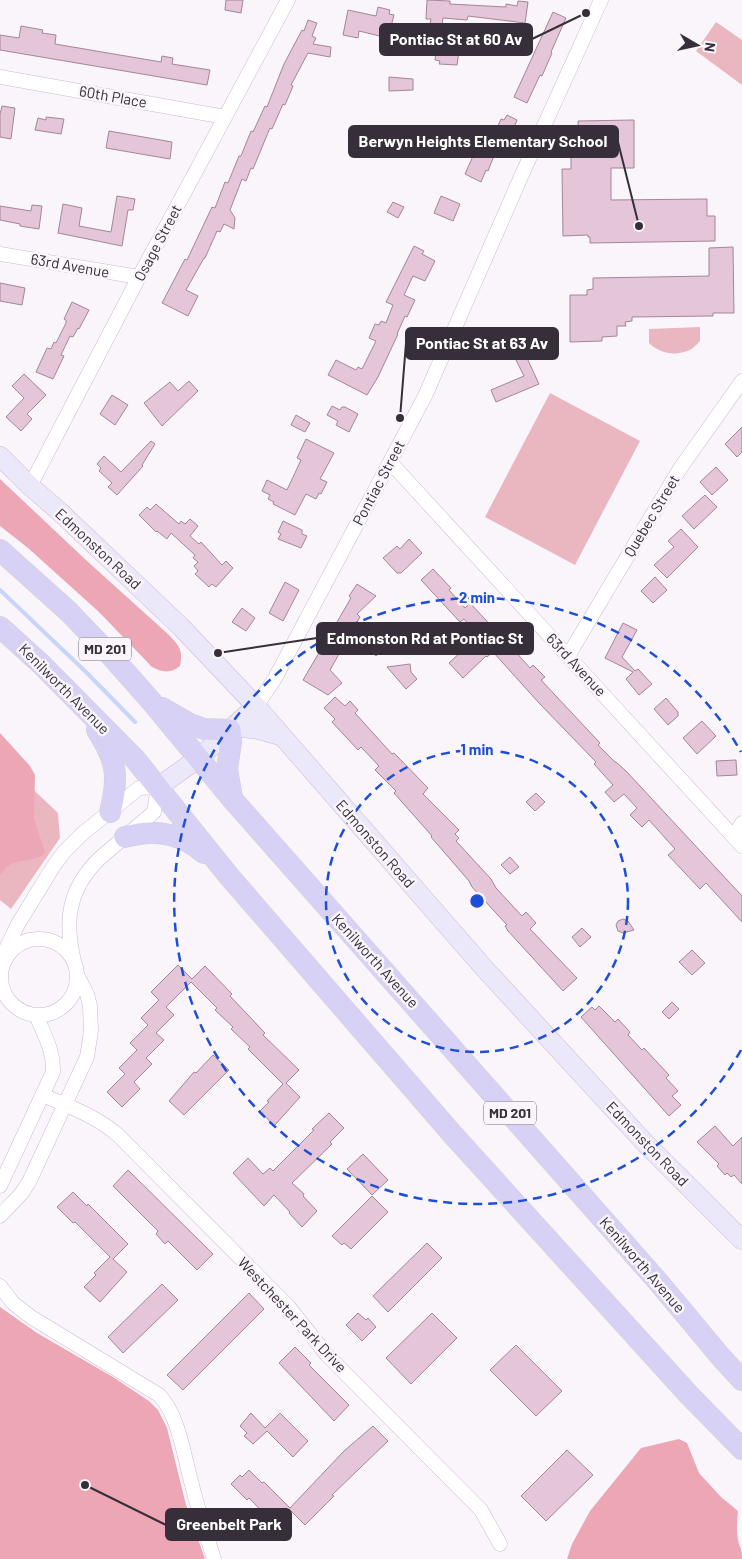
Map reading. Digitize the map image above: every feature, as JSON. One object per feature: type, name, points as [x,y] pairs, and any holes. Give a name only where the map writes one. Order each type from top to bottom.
[{"type":"main road","name":"Kenilworth Avenue","points":[[0,550],[70,612],[151,701],[233,800],[654,1277],[742,1380]]},
{"type":"main road","name":"Kenilworth Avenue","points":[[0,628],[41,664],[135,759],[228,875],[454,1136],[689,1395],[742,1449]]},
{"type":"main road","points":[[151,701],[190,724],[204,729],[232,729],[227,770],[233,800]]},
{"type":"main road","points":[[84,709],[101,736],[114,765],[115,795],[110,812]]},
{"type":"main road","points":[[125,837],[149,832],[169,834],[198,848],[228,875]]},
{"type":"main road","points":[[689,1395],[742,1460]]},
{"type":"street","name":"Osage Street","points":[[30,486],[139,277],[288,0]]},
{"type":"street","name":"Pontiac Street","points":[[158,787],[199,758],[232,729],[256,706],[274,680],[410,426],[452,338],[520,179],[601,0]]},
{"type":"street","name":"60th Place","points":[[0,77],[225,117]]},
{"type":"street","name":"63rd Avenue","points":[[0,254],[139,277]]},
{"type":"street","name":"Quebec Street","points":[[568,656],[679,470],[742,381]]},
{"type":"street","name":"Edmonston Road","points":[[0,456],[181,627],[256,706],[484,968],[645,1144],[742,1240]]},
{"type":"street","name":"63rd Avenue","points":[[390,462],[738,842]]},
{"type":"street","points":[[232,729],[256,729],[282,736]]},
{"type":"street","points":[[0,1216],[21,1194],[29,1182],[87,1057],[91,1031],[90,1006],[76,970],[64,949],[43,940],[30,941],[19,945],[12,951],[2,969],[1,980],[6,996],[16,1008],[36,1015],[51,1013],[67,1003],[73,993],[76,970],[69,943],[69,922],[70,911],[78,886],[92,866],[154,812],[158,787],[139,788],[79,837],[53,867],[18,924],[6,949],[6,959]]},
{"type":"street","points":[[738,842],[742,823]]},
{"type":"street","points":[[0,1186],[53,1072],[54,1059],[36,1015]]},
{"type":"street","name":"Westchester Park Drive","points":[[42,1095],[93,1117],[106,1124],[119,1136],[288,1306],[328,1354],[481,1510],[500,1544]]},
{"type":"street","points":[[0,1286],[13,1303],[31,1316],[159,1395],[165,1401],[175,1419],[192,1487],[214,1559]]},
{"type":"shaded area","points":[[716,22],[742,40],[742,85],[696,51]]},
{"type":"shaded area","points":[[700,327],[700,341],[687,351],[667,353],[649,343],[649,329]]},
{"type":"shaded area","points":[[550,393],[640,441],[575,565],[485,517]]},
{"type":"shaded area","points":[[0,479],[169,635],[180,649],[180,666],[166,671],[152,667],[99,612],[28,548],[0,526]]},
{"type":"shaded area","points":[[0,733],[30,766],[35,775],[34,819],[45,852],[37,858],[12,864],[0,875]]},
{"type":"shaded area","points":[[0,758],[58,813],[60,838],[11,909],[0,900]]},
{"type":"shaded area","points":[[0,1307],[37,1333],[113,1377],[149,1401],[158,1410],[167,1428],[186,1505],[205,1559],[0,1559]]},
{"type":"shaded area","points":[[679,1439],[687,1443],[699,1473],[721,1497],[738,1511],[737,1536],[742,1559],[567,1559],[572,1544],[590,1511],[641,1448]]},
{"type":"building","points":[[226,0],[243,0],[241,13],[225,10]]},
{"type":"building","points":[[427,0],[450,1],[450,4],[506,7],[506,4],[517,6],[518,1],[528,2],[525,23],[468,16],[467,20],[443,18],[442,25],[430,24],[431,19],[426,19]]},
{"type":"building","points":[[378,7],[390,10],[389,14],[394,15],[388,38],[359,31],[358,38],[343,35],[348,10],[376,16]]},
{"type":"building","points":[[553,12],[566,18],[542,76],[540,75],[527,103],[514,97]]},
{"type":"building","points":[[308,20],[317,23],[312,36],[316,38],[313,44],[331,47],[330,57],[308,53],[291,85],[293,86],[285,105],[283,104],[272,129],[270,128],[253,169],[251,168],[246,181],[242,179],[230,210],[235,218],[234,229],[224,224],[220,232],[217,231],[205,258],[186,290],[198,296],[188,316],[162,303],[185,259],[187,260],[212,207],[215,208],[225,182],[228,183],[251,131],[253,132],[265,106],[267,107],[284,64],[302,30],[304,31]]},
{"type":"building","points":[[21,26],[43,30],[42,33],[56,35],[55,44],[161,62],[162,56],[173,58],[172,64],[210,70],[207,85],[0,50],[0,35],[19,38]]},
{"type":"building","points":[[436,50],[459,51],[457,65],[439,64],[440,61],[435,60]]},
{"type":"building","points":[[389,77],[413,79],[413,90],[389,91]]},
{"type":"building","points":[[2,106],[15,108],[11,139],[0,137]]},
{"type":"building","points":[[507,115],[517,120],[509,141],[494,135],[501,119],[504,120]]},
{"type":"building","points":[[46,117],[64,119],[61,134],[35,130],[38,118],[46,120]]},
{"type":"building","points":[[634,120],[634,168],[611,168],[611,200],[707,199],[707,216],[715,216],[715,241],[590,243],[588,235],[563,236],[562,169],[571,169],[571,157],[579,157],[578,121]]},
{"type":"building","points":[[109,131],[172,142],[170,159],[106,148]]},
{"type":"building","points":[[482,142],[497,148],[488,171],[486,170],[481,182],[465,174],[477,147]]},
{"type":"building","points":[[117,196],[135,199],[133,210],[128,210],[122,246],[58,233],[63,204],[82,208],[79,226],[111,232]]},
{"type":"building","points":[[441,196],[460,204],[453,221],[434,213]]},
{"type":"building","points":[[393,202],[404,207],[398,218],[387,212]]},
{"type":"building","points":[[32,205],[42,206],[39,229],[0,220],[0,206],[31,211]]},
{"type":"building","points":[[414,246],[424,251],[422,254],[435,261],[425,281],[413,276],[404,295],[415,300],[407,317],[405,316],[378,377],[367,395],[328,375],[336,360],[356,370],[358,367],[362,369],[376,341],[369,338],[375,324],[379,325],[381,321],[386,323],[393,305],[386,302]]},
{"type":"building","points":[[733,247],[734,313],[713,313],[713,316],[632,317],[632,321],[625,322],[626,326],[617,326],[617,336],[602,337],[602,341],[570,342],[570,295],[587,295],[587,290],[593,289],[593,278],[709,276],[709,248]]},
{"type":"building","points":[[0,283],[25,288],[22,305],[0,301]]},
{"type":"building","points":[[72,302],[89,310],[79,329],[73,337],[70,336],[61,355],[64,356],[53,379],[36,372],[47,348],[51,349],[54,342],[56,343],[66,323],[64,319]]},
{"type":"building","points":[[530,341],[536,353],[527,358],[539,384],[496,402],[491,390],[524,376],[511,350]]},
{"type":"building","points":[[24,374],[46,395],[27,414],[32,419],[21,431],[6,417],[24,398],[12,386]]},
{"type":"building","points":[[189,381],[198,391],[162,426],[144,403],[170,382],[178,391]]},
{"type":"building","points":[[112,395],[128,405],[115,425],[100,414]]},
{"type":"building","points":[[332,406],[340,410],[342,407],[345,407],[358,414],[349,432],[336,425],[338,421],[327,415]]},
{"type":"building","points":[[296,415],[310,423],[305,432],[291,425]]},
{"type":"building","points":[[742,427],[742,452],[737,457],[725,444]]},
{"type":"building","points":[[306,439],[334,453],[320,479],[327,482],[321,494],[319,493],[316,499],[306,494],[295,515],[273,504],[274,502],[268,499],[270,495],[262,491],[267,480],[287,490],[301,460],[297,458]]},
{"type":"building","points":[[151,441],[155,444],[143,466],[117,495],[108,487],[112,483],[99,471],[101,468],[97,464],[104,456],[121,472]]},
{"type":"building","points":[[716,467],[728,480],[712,495],[700,482]]},
{"type":"building","points":[[705,495],[717,507],[694,529],[682,516]]},
{"type":"building","points":[[156,504],[179,524],[181,521],[185,524],[190,519],[198,526],[190,536],[199,544],[201,542],[222,565],[226,561],[233,568],[216,587],[212,584],[209,587],[195,574],[198,571],[194,566],[198,562],[193,558],[195,555],[171,533],[167,539],[156,532],[139,515],[147,507],[150,510]]},
{"type":"building","points":[[283,521],[302,530],[302,534],[307,536],[301,548],[278,539],[281,534],[278,532]]},
{"type":"building","points":[[681,529],[698,547],[667,578],[654,565],[674,547],[668,541]]},
{"type":"building","points":[[409,539],[422,553],[401,573],[397,573],[383,558],[397,546],[400,549]]},
{"type":"building","points":[[433,569],[451,588],[449,590],[465,608],[470,603],[496,631],[498,629],[507,639],[505,640],[530,668],[533,665],[545,677],[541,680],[600,743],[598,745],[627,772],[742,896],[742,922],[706,883],[700,889],[668,855],[675,849],[649,820],[642,827],[630,815],[637,808],[624,794],[614,802],[605,792],[613,785],[594,764],[596,762],[493,652],[486,656],[463,678],[449,663],[479,637],[464,619],[460,622],[421,580]]},
{"type":"building","points":[[655,577],[667,590],[653,603],[641,591]]},
{"type":"building","points":[[285,582],[299,590],[283,621],[269,613]]},
{"type":"building","points":[[357,584],[376,596],[357,614],[360,617],[330,670],[342,683],[328,695],[303,680],[351,598],[349,596]]},
{"type":"building","points":[[242,608],[255,618],[246,631],[232,622]]},
{"type":"building","points":[[623,623],[637,630],[622,657],[635,671],[638,669],[652,684],[639,695],[626,679],[633,672],[605,658]]},
{"type":"building","points":[[374,624],[391,643],[376,656],[369,650],[376,642],[366,631]]},
{"type":"building","points":[[410,664],[411,672],[417,679],[406,689],[387,667]]},
{"type":"building","points":[[335,697],[345,706],[350,701],[358,710],[355,713],[392,754],[394,753],[428,788],[423,794],[459,830],[455,834],[459,838],[456,841],[522,916],[526,912],[536,923],[530,929],[577,978],[563,991],[508,931],[505,926],[507,925],[472,887],[432,836],[394,793],[396,791],[375,770],[379,766],[361,747],[358,750],[332,722],[335,719],[324,708]]},
{"type":"building","points":[[666,698],[678,712],[678,716],[668,725],[654,709]]},
{"type":"building","points":[[702,721],[716,736],[697,754],[683,738]]},
{"type":"building","points":[[736,760],[737,775],[717,776],[716,761]]},
{"type":"building","points":[[536,793],[545,802],[535,811],[526,802]]},
{"type":"building","points":[[510,857],[519,867],[510,874],[501,865]]},
{"type":"building","points":[[623,919],[628,921],[634,930],[623,933],[618,931],[616,925],[618,921]]},
{"type":"building","points":[[582,928],[591,937],[580,947],[572,937]]},
{"type":"building","points":[[692,950],[705,963],[692,975],[679,962]]},
{"type":"building","points":[[178,965],[192,979],[205,966],[265,1033],[263,1035],[299,1070],[286,1083],[300,1097],[274,1126],[260,1111],[283,1084],[248,1049],[250,1047],[215,1010],[217,1008],[191,982],[166,1007],[174,1015],[156,1033],[164,1040],[146,1058],[152,1064],[134,1082],[140,1089],[122,1107],[107,1092],[125,1074],[119,1068],[137,1050],[130,1043],[148,1025],[141,1018],[159,1000],[151,992]]},
{"type":"building","points":[[672,1002],[679,1009],[669,1019],[662,1012]]},
{"type":"building","points":[[599,1006],[615,1022],[618,1019],[630,1032],[628,1035],[642,1050],[644,1048],[669,1075],[666,1078],[678,1091],[672,1096],[681,1105],[669,1116],[581,1017],[592,1007],[595,1010]]},
{"type":"building","points":[[213,1055],[229,1070],[184,1115],[169,1101],[194,1072],[196,1073]]},
{"type":"building","points":[[329,1113],[344,1128],[330,1142],[332,1144],[292,1183],[304,1194],[303,1196],[317,1211],[302,1227],[274,1195],[264,1206],[233,1173],[248,1158],[263,1174],[270,1168],[273,1171]]},
{"type":"building","points":[[715,1126],[733,1146],[742,1137],[742,1184],[734,1175],[731,1177],[727,1173],[725,1175],[717,1166],[719,1164],[697,1142]]},
{"type":"building","points":[[363,1154],[388,1180],[372,1195],[347,1169]]},
{"type":"building","points":[[128,1170],[213,1254],[197,1270],[168,1241],[165,1244],[156,1234],[158,1231],[113,1186]]},
{"type":"building","points":[[73,1192],[87,1206],[88,1204],[128,1244],[113,1259],[127,1272],[100,1302],[84,1287],[96,1275],[94,1273],[110,1257],[57,1207]]},
{"type":"building","points":[[372,1196],[388,1212],[351,1249],[344,1243],[342,1245],[332,1236]]},
{"type":"building","points":[[427,1243],[442,1258],[388,1312],[373,1296]]},
{"type":"building","points":[[162,1284],[178,1300],[123,1353],[108,1337]]},
{"type":"building","points":[[249,1293],[264,1309],[183,1390],[167,1375]]},
{"type":"building","points":[[358,1313],[366,1320],[368,1318],[376,1327],[362,1341],[346,1325]]},
{"type":"building","points":[[432,1313],[457,1338],[411,1384],[386,1358]]},
{"type":"building","points":[[516,1345],[562,1391],[536,1416],[490,1370]]},
{"type":"building","points":[[295,1347],[311,1363],[309,1365],[349,1405],[334,1421],[279,1363]]},
{"type":"building","points":[[251,1413],[265,1428],[280,1413],[308,1441],[293,1457],[267,1431],[253,1444],[244,1436],[247,1433],[240,1426]]},
{"type":"building","points":[[373,1426],[388,1441],[332,1495],[334,1496],[305,1525],[291,1511],[276,1526],[249,1498],[247,1500],[231,1484],[240,1475],[242,1477],[249,1470],[290,1508],[344,1451]]},
{"type":"building","points":[[567,1450],[593,1475],[546,1521],[521,1496]]},
{"type":"waterway","points":[[0,590],[135,722]]},
{"type":"place","name":"Pontiac St at 60 Av","points":[[586,13]]},
{"type":"place","name":"Berwyn Heights Elementary School","points":[[639,226]]},
{"type":"place","name":"Pontiac St at 63 Av","points":[[400,418]]},
{"type":"place","name":"Edmonston Rd at Pontiac St","points":[[218,653]]},
{"type":"place","name":"Greenbelt Park","points":[[85,1485]]}]
